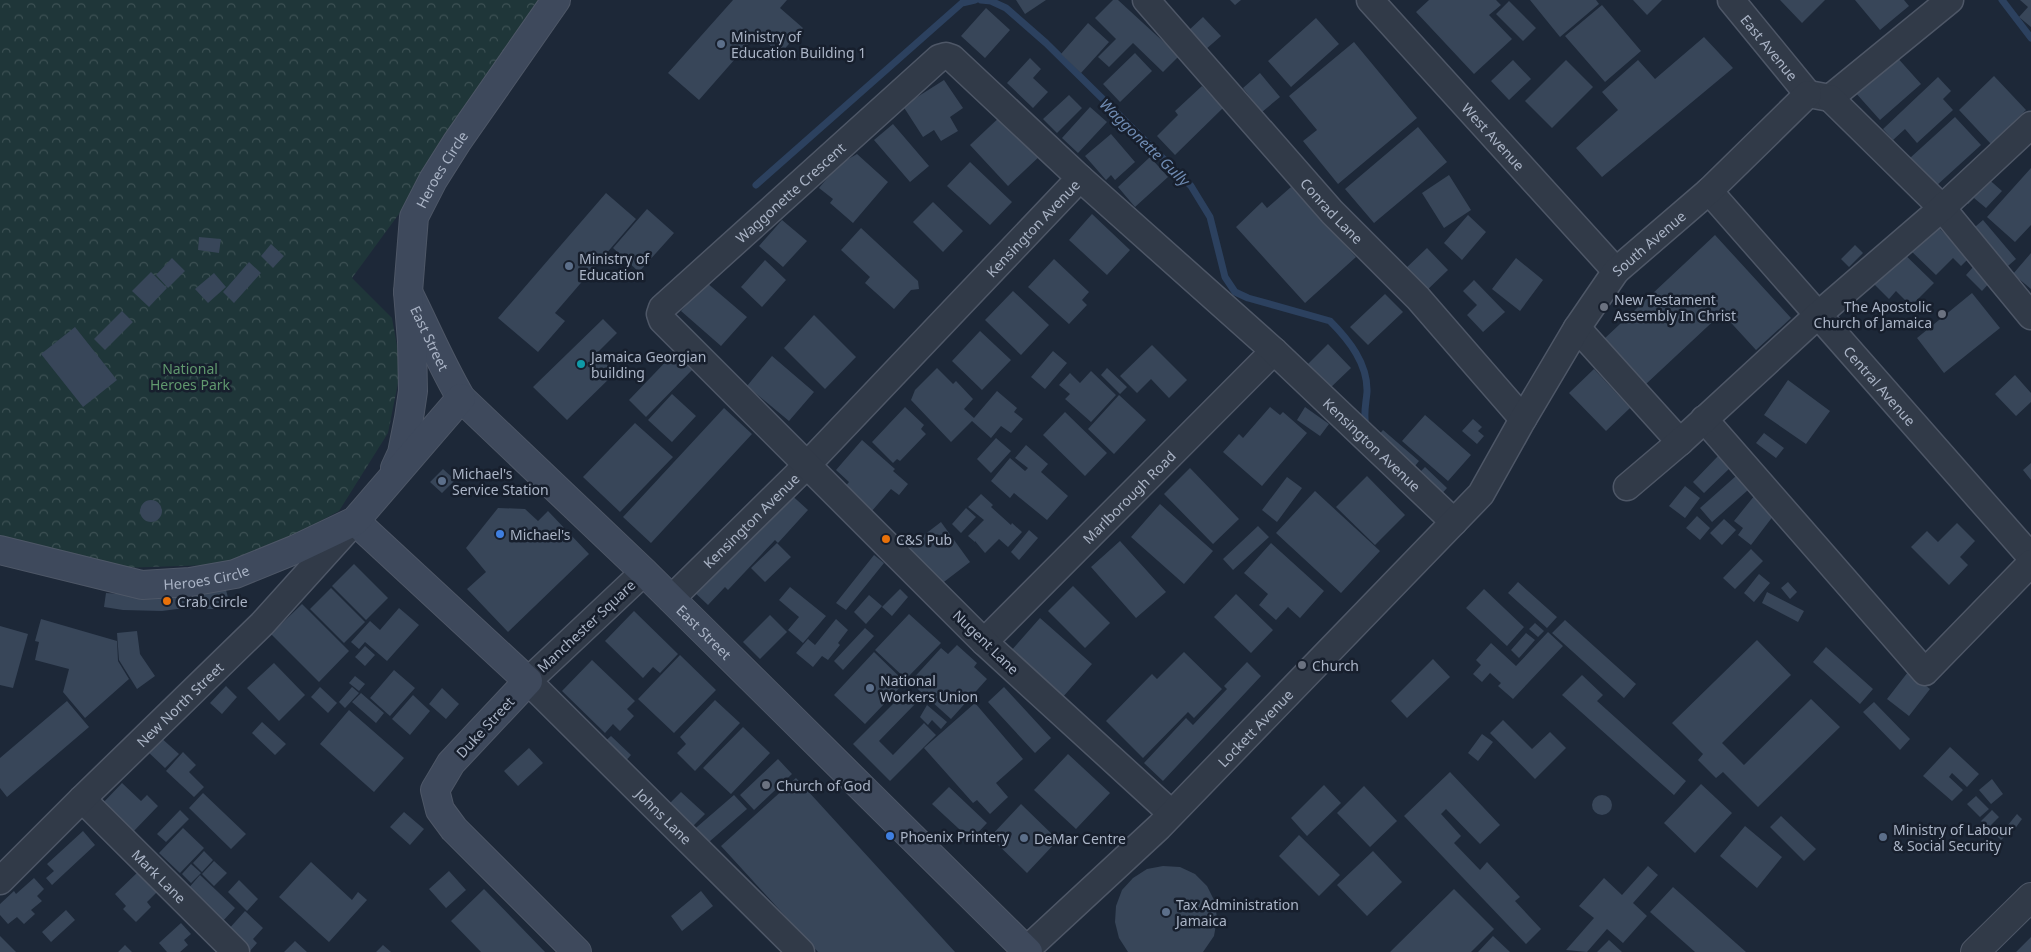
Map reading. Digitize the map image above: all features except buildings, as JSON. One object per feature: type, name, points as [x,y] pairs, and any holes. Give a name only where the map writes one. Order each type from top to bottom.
[{"type":"main road","name":"Heroes Circle","points":[[388,482],[402,453],[410,418],[413,391],[408,298],[414,217],[433,180],[457,142],[556,0]]},
{"type":"main road","name":"East Street","points":[[408,298],[434,346],[442,367],[461,398],[644,572],[1026,951]]},
{"type":"main road","name":"Heroes Circle","points":[[0,550],[142,585],[190,582],[236,574],[294,550],[355,521],[461,398]]},
{"type":"main road","points":[[355,521],[528,681]]},
{"type":"main road","name":"Duke Street","points":[[528,681],[451,763],[435,790],[440,810],[454,830],[577,952]]},
{"type":"street","name":"Conrad Lane","points":[[1146,0],[1332,212],[1418,298],[1522,419]]},
{"type":"street","name":"East Avenue","points":[[1731,0],[1819,96],[1942,208],[2031,316]]},
{"type":"street","name":"South Avenue","points":[[1522,419],[1577,328],[1616,271],[1819,96],[1950,0]]},
{"type":"street","name":"West Avenue","points":[[1380,3],[1616,271]]},
{"type":"street","name":"Waggonette Crescent","points":[[806,466],[662,320],[660,314],[662,308],[939,58],[946,56],[952,58],[1080,178]]},
{"type":"street","points":[[1627,487],[1680,442],[1818,315],[1942,208],[2031,125]]},
{"type":"street","name":"Kensington Avenue","points":[[671,599],[806,466],[1080,178],[1274,351],[1454,522]]},
{"type":"street","name":"Central Avenue","points":[[1708,191],[2031,557]]},
{"type":"street","points":[[1577,328],[1680,442]]},
{"type":"street","name":"Marlborough Road","points":[[984,642],[1274,351]]},
{"type":"street","name":"Lockett Avenue","points":[[1026,951],[1171,813],[1481,494],[1522,419]]},
{"type":"street","points":[[1704,419],[1925,672],[2031,563]]},
{"type":"street","name":"Nugent Lane","points":[[806,466],[984,642],[1171,813]]},
{"type":"street","name":"New North Street","points":[[0,881],[262,624],[355,521]]},
{"type":"street","name":"Manchester Square","points":[[528,681],[644,572]]},
{"type":"street","name":"Johns Lane","points":[[528,681],[801,952]]},
{"type":"street","name":"Mark Lane","points":[[82,799],[236,952]]},
{"type":"street","points":[[1975,952],[2031,897]]},
{"type":"green space","name":"National Heroes Park","points":[[0,0],[549,0],[533,31],[352,278],[392,318],[401,368],[388,433],[339,511],[240,564],[121,568],[0,536]]},
{"type":"waterway","name":"Waggonette Gully","points":[[756,185],[962,3],[975,0]]},
{"type":"waterway","name":"Waggonette Gully","points":[[981,0],[991,1],[1006,8],[1046,43],[1191,186],[1210,217],[1225,277],[1235,292],[1248,298],[1330,321],[1337,328],[1356,353],[1364,372],[1367,392],[1366,427]]},
{"type":"waterway","points":[[2002,0],[2031,38]]},
{"type":"place","name":"Ministry of Education Building 1","points":[[721,44]]},
{"type":"place","name":"Ministry of Education","points":[[569,266]]},
{"type":"place","name":"New Testament Assembly In Christ","points":[[1604,307]]},
{"type":"place","name":"The Apostolic Church of Jamaica","points":[[1942,314]]},
{"type":"place","name":"Jamaica Georgian building","points":[[581,364]]},
{"type":"place","name":"Michael's Service Station","points":[[442,481]]},
{"type":"place","name":"Michael's","points":[[500,534]]},
{"type":"place","name":"C&S Pub","points":[[886,539]]},
{"type":"place","name":"Crab Circle","points":[[167,601]]},
{"type":"place","name":"Church","points":[[1302,665]]},
{"type":"place","name":"National Workers Union","points":[[870,688]]},
{"type":"place","name":"Church of God","points":[[766,785]]},
{"type":"place","name":"Phoenix Printery","points":[[890,836]]},
{"type":"place","name":"Ministry of Labour & Social Security","points":[[1883,837]]},
{"type":"place","name":"DeMar Centre","points":[[1024,838]]},
{"type":"place","name":"Tax Administration Jamaica","points":[[1166,912]]}]
